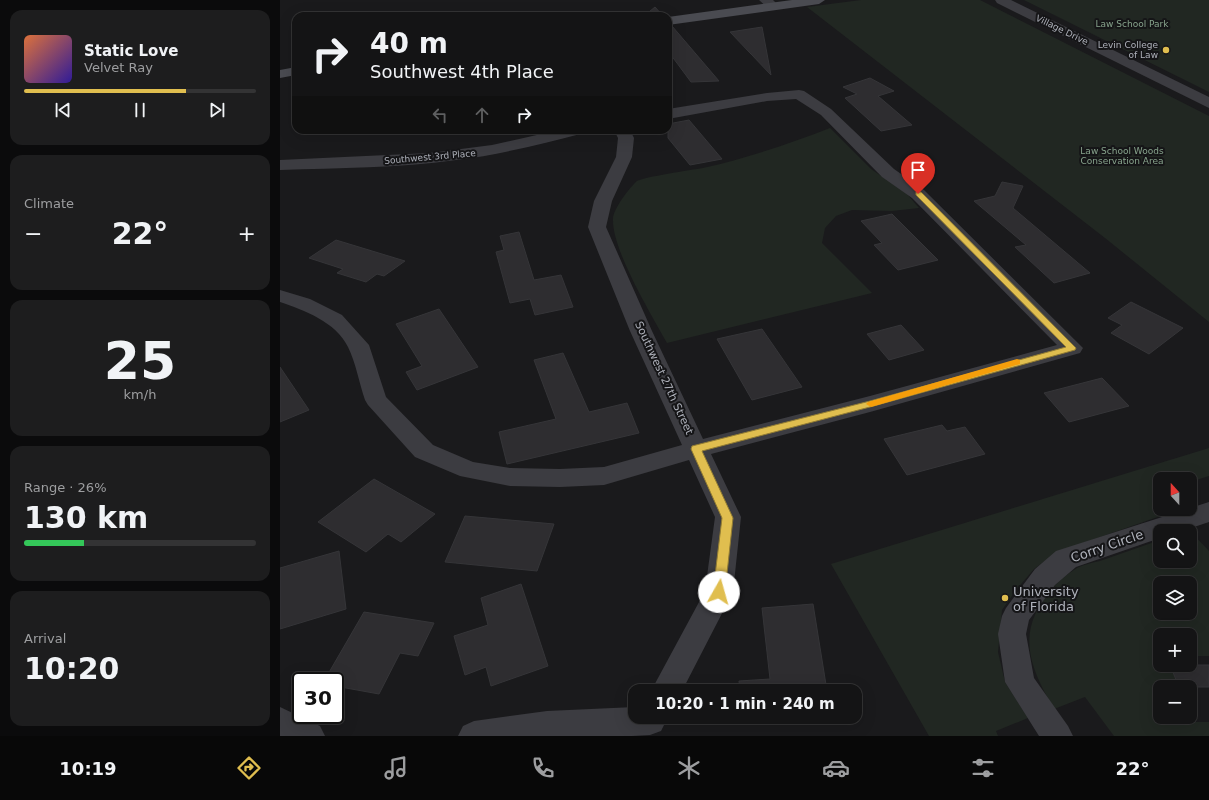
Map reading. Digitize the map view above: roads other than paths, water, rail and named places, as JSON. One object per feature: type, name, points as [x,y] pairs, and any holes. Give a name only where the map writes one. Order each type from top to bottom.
[{"type":"main road","points":[[672,20],[769,3],[819,0]]},
{"type":"main road","points":[[280,74],[292,72]]},
{"type":"street","name":"Village Drive","points":[[1001,0],[1209,104]]},
{"type":"street","points":[[280,296],[303,303],[335,320],[346,330],[358,345],[376,400],[424,451],[470,470],[510,477],[560,478],[604,476],[696,449],[870,404],[1072,348],[918,194],[888,173],[826,112],[799,94],[767,97],[672,113]]},
{"type":"street","name":"Southwest 3rd Place","points":[[280,165],[382,161],[478,152],[508,147],[562,134]]},
{"type":"street","name":"Southwest 27th Street","points":[[624,134],[626,138],[624,157],[603,201],[598,227],[641,331],[728,518],[719,592],[670,684]]},
{"type":"street","name":"Corry Circle","points":[[1057,736],[1020,682],[1012,634],[1016,616],[1045,577],[1066,559],[1209,512]]},
{"type":"street","points":[[280,721],[309,736]]},
{"type":"street","points":[[474,736],[547,724],[648,725]]},
{"type":"place","name":"Levin College of Law","points":[[1166,50]]},
{"type":"place","name":"University of Florida","points":[[1005,598]]},
{"type":"park label","name":"Law School Park","points":[[1132,24]]},
{"type":"park label","name":"Law School Woods Conservation Area","points":[[1122,156]]}]
